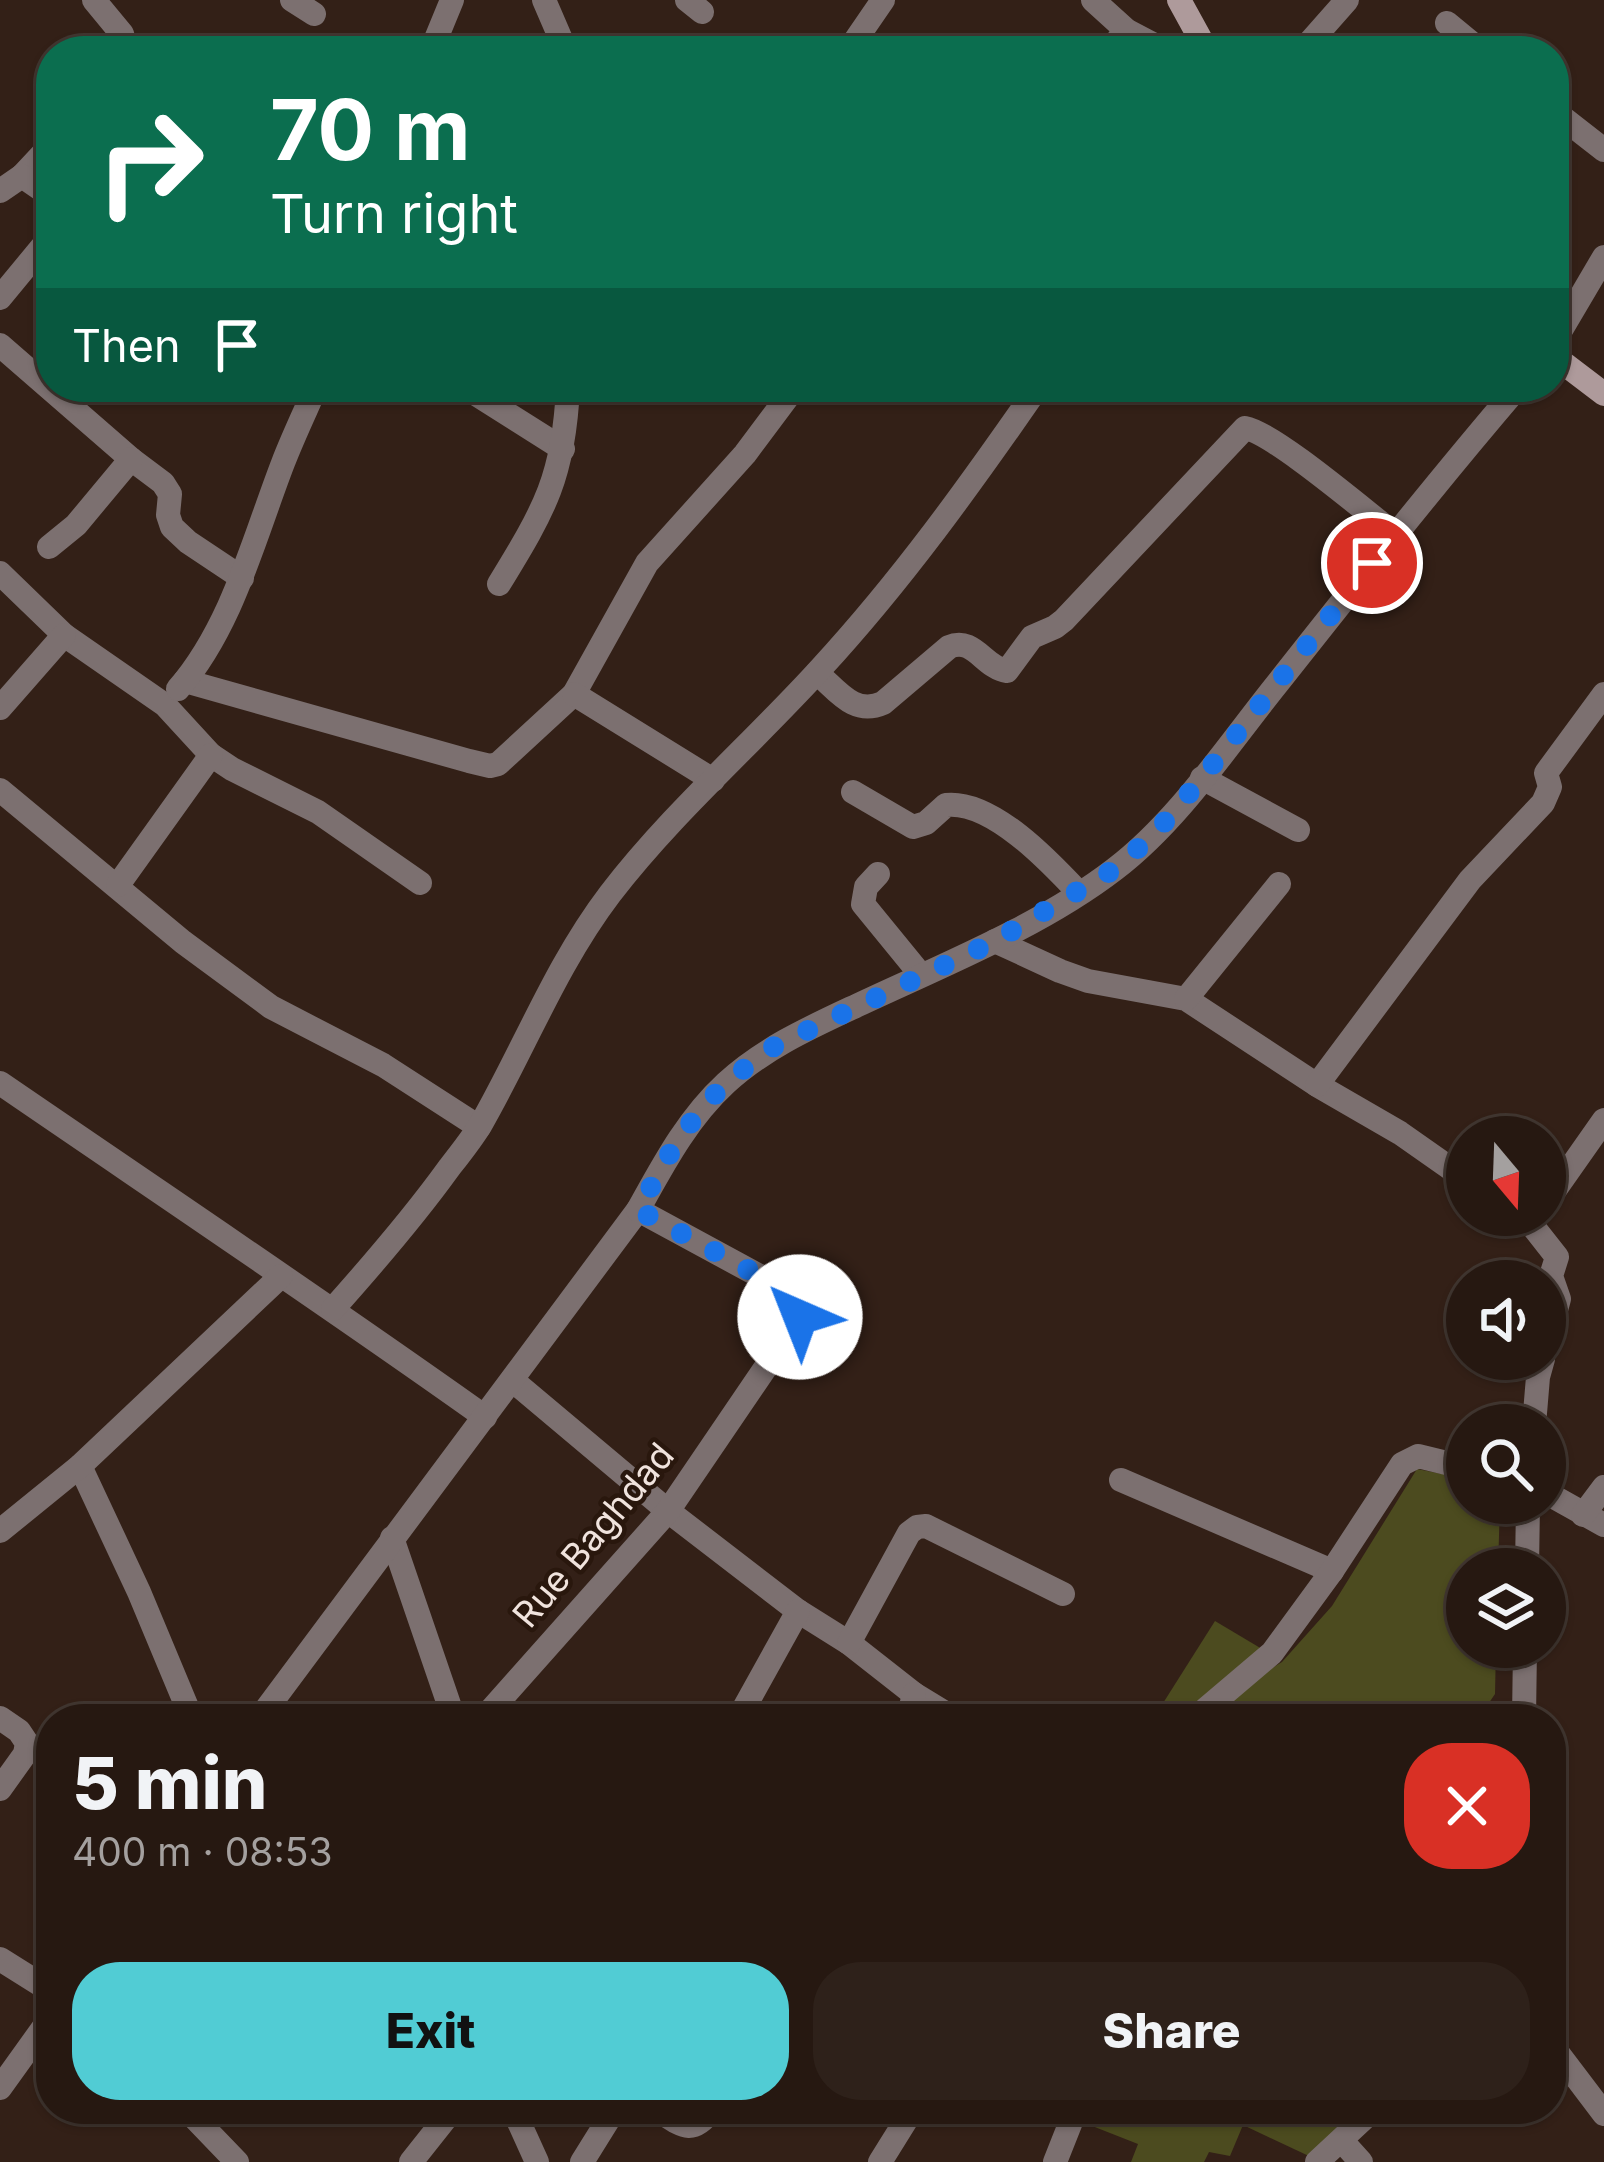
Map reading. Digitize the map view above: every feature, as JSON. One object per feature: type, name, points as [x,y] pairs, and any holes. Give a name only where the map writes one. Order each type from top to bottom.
[{"type":"street","points":[[94,0],[123,36]]},
{"type":"street","points":[[436,36],[452,0]]},
{"type":"street","points":[[544,0],[560,36]]},
{"type":"street","points":[[858,36],[883,0]]},
{"type":"street","points":[[1093,0],[1137,36]]},
{"type":"street","points":[[1179,0],[1199,36]]},
{"type":"street","points":[[1315,36],[1347,0]]},
{"type":"street","points":[[1447,23],[1463,36]]},
{"type":"street","points":[[1121,36],[1126,30]]},
{"type":"street","points":[[1569,123],[1604,150]]},
{"type":"street","points":[[0,191],[36,161]]},
{"type":"street","points":[[22,176],[36,186]]},
{"type":"street","points":[[0,298],[36,254]]},
{"type":"street","points":[[1569,316],[1604,257]]},
{"type":"street","points":[[0,345],[36,376]]},
{"type":"street","points":[[1569,367],[1604,394]]},
{"type":"street","points":[[66,402],[168,490],[169,520],[179,535],[242,578]]},
{"type":"street","points":[[165,705],[220,624],[242,578],[309,402]]},
{"type":"street","points":[[489,402],[563,449]]},
{"type":"street","points":[[499,584],[539,520],[556,479],[567,402]]},
{"type":"street","points":[[185,681],[490,766],[512,753],[574,694],[647,563],[745,454],[784,402]]},
{"type":"street","points":[[333,1309],[410,1223],[479,1127],[591,919],[637,861],[817,673],[905,571],[1028,402]]},
{"type":"street","points":[[270,1704],[638,1210],[700,1110],[771,1048],[995,941],[1116,868],[1156,832],[1202,778],[1506,402]]},
{"type":"street","points":[[817,673],[858,708],[872,708],[884,704],[957,643],[968,645],[999,671],[1007,671],[1027,641],[1064,620],[1245,428],[1278,445],[1396,535]]},
{"type":"street","points":[[50,547],[76,525],[131,459]]},
{"type":"street","points":[[0,572],[64,635],[165,705],[211,755],[318,812],[420,883]]},
{"type":"street","points":[[0,708],[64,635]]},
{"type":"street","points":[[574,694],[713,780]]},
{"type":"street","points":[[1317,1085],[1470,880],[1543,802],[1550,788],[1546,773],[1604,694]]},
{"type":"street","points":[[118,885],[211,755]]},
{"type":"street","points":[[1202,778],[1298,830]]},
{"type":"street","points":[[0,790],[183,943],[271,1007],[383,1065],[479,1127]]},
{"type":"street","points":[[854,792],[913,827],[926,824],[946,805],[967,805],[1028,841],[1079,893]]},
{"type":"street","points":[[878,874],[866,887],[863,904],[922,975]]},
{"type":"street","points":[[1186,999],[1279,884]]},
{"type":"street","points":[[995,941],[1088,981],[1186,999],[1446,1165]]},
{"type":"street","points":[[0,1083],[485,1417]]},
{"type":"street","points":[[1566,1170],[1604,1120]]},
{"type":"street","name":"Rue Baghdad","points":[[496,1704],[668,1511],[800,1317],[793,1294],[638,1210]]},
{"type":"street","points":[[0,1531],[80,1466],[281,1276]]},
{"type":"street","points":[[512,1380],[668,1511],[930,1704]]},
{"type":"street","points":[[1211,1704],[1272,1653],[1402,1464],[1418,1456],[1446,1463]]},
{"type":"street","points":[[80,1466],[186,1704]]},
{"type":"street","points":[[1121,1480],[1332,1571]]},
{"type":"street","points":[[1566,1504],[1594,1520],[1604,1486]]},
{"type":"street","points":[[849,1643],[909,1533],[917,1527],[926,1526],[1064,1594]]},
{"type":"street","points":[[392,1538],[449,1704]]},
{"type":"street","points":[[746,1704],[798,1611]]},
{"type":"street","points":[[1524,1704],[1525,1668]]},
{"type":"street","points":[[912,1704],[914,1694]]},
{"type":"street","points":[[0,1718],[27,1743],[26,1754],[0,1790]]},
{"type":"street","points":[[0,1959],[36,1982]]},
{"type":"street","points":[[0,2087],[36,2038]]},
{"type":"street","points":[[1566,2064],[1604,2114]]},
{"type":"street","points":[[210,2124],[237,2162]]},
{"type":"street","points":[[411,2162],[441,2124]]},
{"type":"street","points":[[520,2124],[537,2162]]},
{"type":"street","points":[[582,2162],[605,2124]]},
{"type":"street","points":[[880,2162],[904,2124]]},
{"type":"street","points":[[1055,2162],[1070,2124]]},
{"type":"street","points":[[1317,2162],[1359,2124]]},
{"type":"street","points":[[1342,2141],[1361,2162]]},
{"type":"shaded area","points":[[1417,1469],[1446,1475],[1446,1524],[1499,1524],[1499,1548],[1446,1548],[1446,1668],[1496,1668],[1495,1694],[1488,1704],[1218,1704],[1282,1662],[1332,1606]]},
{"type":"shaded area","points":[[1215,1621],[1262,1649],[1204,1704],[1162,1704]]},
{"type":"shaded area","points":[[1087,2124],[1344,2124],[1311,2157],[1243,2125],[1230,2156],[1209,2152],[1204,2162],[1131,2162],[1138,2144]]},
{"type":"route","points":[[800,1317],[793,1294],[638,1210],[700,1110],[771,1048],[995,941],[1116,868],[1156,832],[1202,778],[1372,563]]}]
